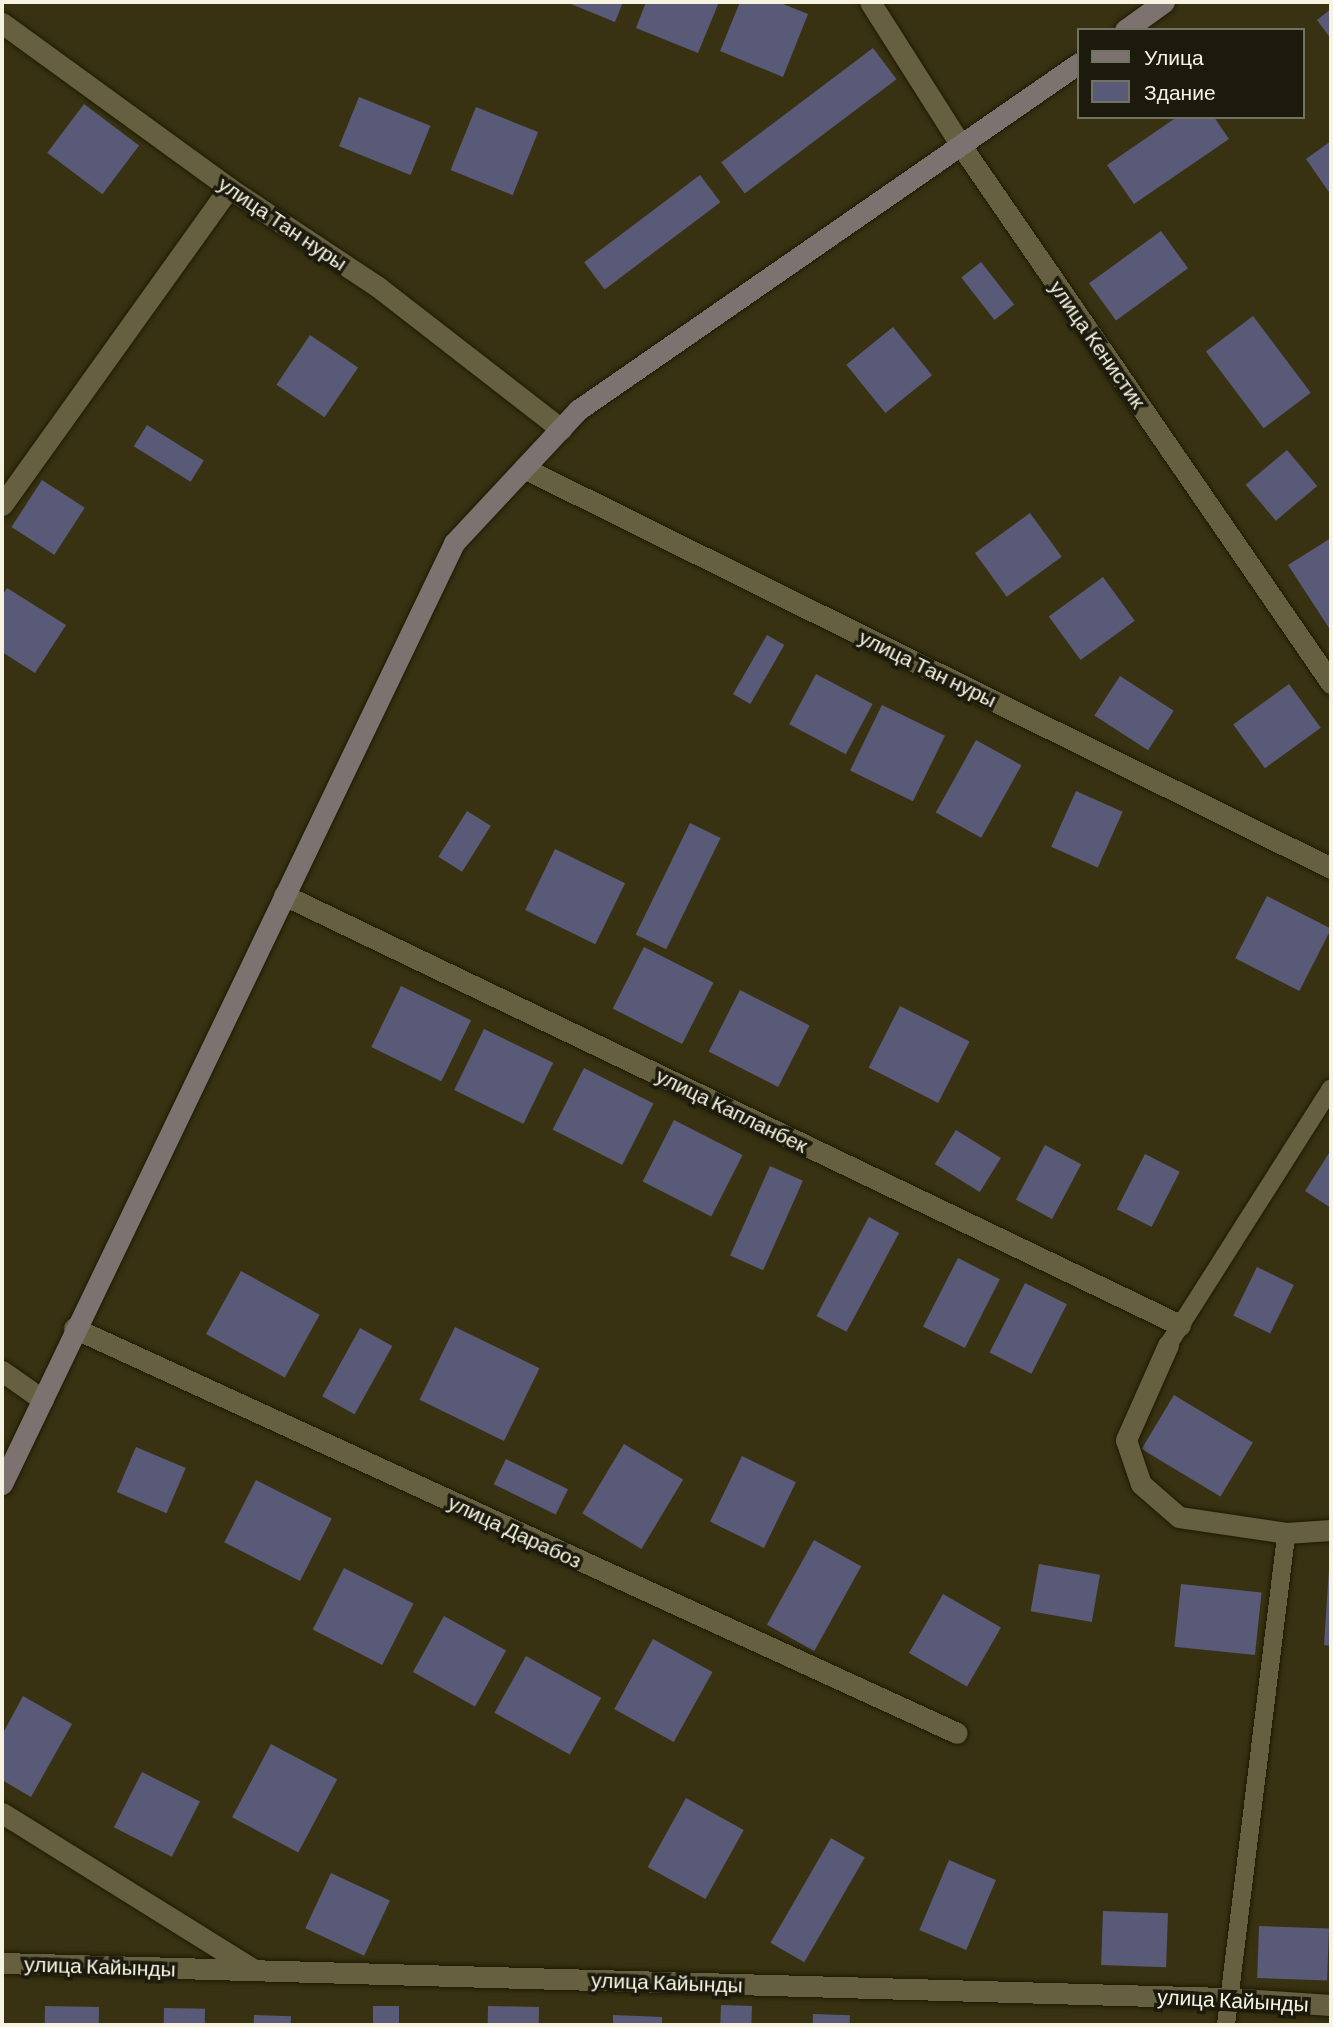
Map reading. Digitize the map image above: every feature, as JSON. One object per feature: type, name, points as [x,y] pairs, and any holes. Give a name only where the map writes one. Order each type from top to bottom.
[{"type":"street","name":"улица Кенистик","points":[[870,2],[962,146],[1331,683]]},
{"type":"street","points":[[1128,28],[1164,2]]},
{"type":"street","name":"улица Тан нуры","points":[[2,23],[229,188],[378,287],[561,429]]},
{"type":"street","points":[[2,1483],[43,1400],[74,1328],[454,543],[578,410],[962,146],[1078,63]]},
{"type":"street","points":[[2,505],[229,188]]},
{"type":"street","name":"улица Тан нуры","points":[[524,468],[1331,868]]},
{"type":"street","name":"улица Капланбек","points":[[284,895],[1180,1325]]},
{"type":"street","name":"улица Дарабоз","points":[[74,1328],[957,1733]]},
{"type":"street","points":[[1168,1345],[1126,1440],[1141,1484],[1179,1517],[1286,1533],[1331,1530]]},
{"type":"street","points":[[2,1371],[43,1400]]},
{"type":"street","points":[[2,1814],[254,1970]]},
{"type":"street","name":"улица Кайынды","points":[[2,1963],[1227,1998],[1331,2005]]},
{"type":"lane","points":[[1168,1345],[1331,1088]]},
{"type":"lane","points":[[1226,2025],[1227,1998],[1286,1533]]},
{"type":"building","points":[[566,2],[623,2],[615,22]]},
{"type":"building","points":[[646,2],[719,2],[698,53],[636,28]]},
{"type":"building","points":[[740,2],[778,2],[808,14],[783,77],[720,51]]},
{"type":"building","points":[[1331,9],[1331,39],[1317,20]]},
{"type":"building","points":[[873,48],[896,79],[745,193],[721,162]]},
{"type":"building","points":[[359,97],[430,126],[411,175],[339,146]]},
{"type":"building","points":[[84,104],[139,146],[102,194],[47,153]]},
{"type":"building","points":[[476,107],[538,132],[513,195],[451,170]]},
{"type":"building","points":[[1174,119],[1215,119],[1229,139],[1134,204],[1107,165]]},
{"type":"building","points":[[1331,141],[1331,195],[1306,159]]},
{"type":"building","points":[[700,175],[720,202],[605,289],[584,262]]},
{"type":"building","points":[[1161,231],[1188,268],[1116,321],[1089,283]]},
{"type":"building","points":[[981,262],[1014,305],[995,320],[961,277]]},
{"type":"building","points":[[1253,316],[1311,393],[1264,428],[1206,352]]},
{"type":"building","points":[[893,327],[932,375],[885,413],[846,365]]},
{"type":"building","points":[[310,335],[358,367],[325,417],[276,385]]},
{"type":"building","points":[[147,425],[204,461],[191,482],[134,446]]},
{"type":"building","points":[[1287,450],[1317,486],[1276,521],[1246,485]]},
{"type":"building","points":[[42,480],[85,508],[54,555],[12,527]]},
{"type":"building","points":[[1030,513],[1062,557],[1007,597],[975,553]]},
{"type":"building","points":[[1331,538],[1331,631],[1288,565]]},
{"type":"building","points":[[1103,577],[1135,621],[1081,660],[1049,616]]},
{"type":"building","points":[[7,588],[66,625],[35,673],[2,652],[2,596]]},
{"type":"building","points":[[767,635],[784,645],[750,704],[733,694]]},
{"type":"building","points":[[816,674],[873,704],[846,754],[789,724]]},
{"type":"building","points":[[1120,676],[1174,711],[1148,750],[1094,715]]},
{"type":"building","points":[[1289,684],[1321,728],[1265,768],[1233,725]]},
{"type":"building","points":[[882,705],[945,736],[913,801],[850,771]]},
{"type":"building","points":[[976,740],[1021,765],[981,838],[936,813]]},
{"type":"building","points":[[1076,791],[1123,812],[1098,867],[1051,847]]},
{"type":"building","points":[[467,811],[491,826],[462,872],[438,857]]},
{"type":"building","points":[[690,823],[721,838],[666,949],[636,934]]},
{"type":"building","points":[[555,849],[625,883],[595,944],[525,910]]},
{"type":"building","points":[[1267,896],[1331,929],[1299,991],[1235,958]]},
{"type":"building","points":[[644,947],[713,982],[682,1044],[613,1008]]},
{"type":"building","points":[[401,986],[471,1020],[441,1081],[371,1047]]},
{"type":"building","points":[[740,990],[809,1025],[778,1087],[709,1051]]},
{"type":"building","points":[[900,1006],[969,1041],[938,1103],[869,1067]]},
{"type":"building","points":[[484,1029],[553,1063],[523,1124],[454,1090]]},
{"type":"building","points":[[584,1068],[653,1103],[622,1165],[553,1129]]},
{"type":"building","points":[[674,1120],[743,1155],[711,1216],[643,1181]]},
{"type":"building","points":[[956,1130],[1001,1158],[980,1192],[935,1164]]},
{"type":"building","points":[[1045,1145],[1081,1164],[1052,1219],[1016,1200]]},
{"type":"building","points":[[1331,1150],[1331,1208],[1305,1191]]},
{"type":"building","points":[[1145,1154],[1180,1172],[1152,1227],[1117,1209]]},
{"type":"building","points":[[770,1166],[803,1181],[763,1270],[730,1256]]},
{"type":"building","points":[[869,1217],[899,1233],[846,1332],[816,1316]]},
{"type":"building","points":[[958,1258],[1000,1279],[965,1348],[923,1327]]},
{"type":"building","points":[[1257,1267],[1294,1285],[1270,1334],[1233,1316]]},
{"type":"building","points":[[241,1271],[320,1315],[285,1378],[206,1334]]},
{"type":"building","points":[[1025,1283],[1067,1304],[1031,1374],[990,1352]]},
{"type":"building","points":[[455,1327],[539,1368],[504,1441],[419,1400]]},
{"type":"building","points":[[360,1328],[392,1346],[355,1414],[322,1396]]},
{"type":"building","points":[[1174,1395],[1253,1442],[1220,1496],[1142,1449]]},
{"type":"building","points":[[624,1444],[683,1480],[641,1549],[582,1513]]},
{"type":"building","points":[[136,1447],[186,1468],[167,1513],[117,1492]]},
{"type":"building","points":[[742,1456],[796,1482],[764,1548],[710,1522]]},
{"type":"building","points":[[506,1459],[568,1489],[556,1514],[494,1484]]},
{"type":"building","points":[[256,1480],[332,1519],[300,1581],[224,1542]]},
{"type":"building","points":[[814,1540],[861,1566],[814,1651],[767,1625]]},
{"type":"building","points":[[1039,1564],[1100,1575],[1092,1622],[1031,1611]]},
{"type":"building","points":[[344,1568],[413,1603],[382,1665],[313,1629]]},
{"type":"building","points":[[1331,1569],[1331,1646],[1324,1645]]},
{"type":"building","points":[[1181,1584],[1262,1592],[1255,1655],[1174,1647]]},
{"type":"building","points":[[943,1594],[1001,1628],[967,1686],[909,1653]]},
{"type":"building","points":[[444,1616],[506,1650],[475,1706],[413,1672]]},
{"type":"building","points":[[653,1639],[712,1672],[674,1742],[614,1709]]},
{"type":"building","points":[[526,1656],[601,1698],[570,1755],[494,1713]]},
{"type":"building","points":[[23,1696],[72,1724],[31,1797],[2,1780],[2,1735]]},
{"type":"building","points":[[271,1744],[337,1779],[298,1852],[232,1817]]},
{"type":"building","points":[[142,1772],[200,1802],[172,1857],[114,1827]]},
{"type":"building","points":[[686,1798],[744,1830],[705,1899],[648,1867]]},
{"type":"building","points":[[831,1838],[865,1858],[804,1962],[771,1943]]},
{"type":"building","points":[[949,1860],[996,1880],[966,1950],[919,1930]]},
{"type":"building","points":[[331,1873],[390,1900],[364,1956],[305,1928]]},
{"type":"building","points":[[1103,1911],[1168,1913],[1166,1967],[1101,1965]]},
{"type":"building","points":[[1259,1926],[1329,1928],[1327,1980],[1257,1978]]},
{"type":"building","points":[[721,2005],[752,2006],[751,2025],[720,2025]]},
{"type":"building","points":[[45,2006],[99,2007],[99,2025],[45,2025]]},
{"type":"building","points":[[373,2006],[399,2006],[399,2025],[373,2025]]},
{"type":"building","points":[[488,2006],[539,2007],[539,2025],[488,2025]]},
{"type":"building","points":[[164,2008],[205,2009],[205,2025],[164,2025]]},
{"type":"building","points":[[813,2014],[850,2015],[850,2025],[813,2025]]},
{"type":"building","points":[[254,2015],[291,2016],[291,2025],[254,2025]]},
{"type":"building","points":[[613,2015],[662,2017],[662,2025],[613,2025]]}]
